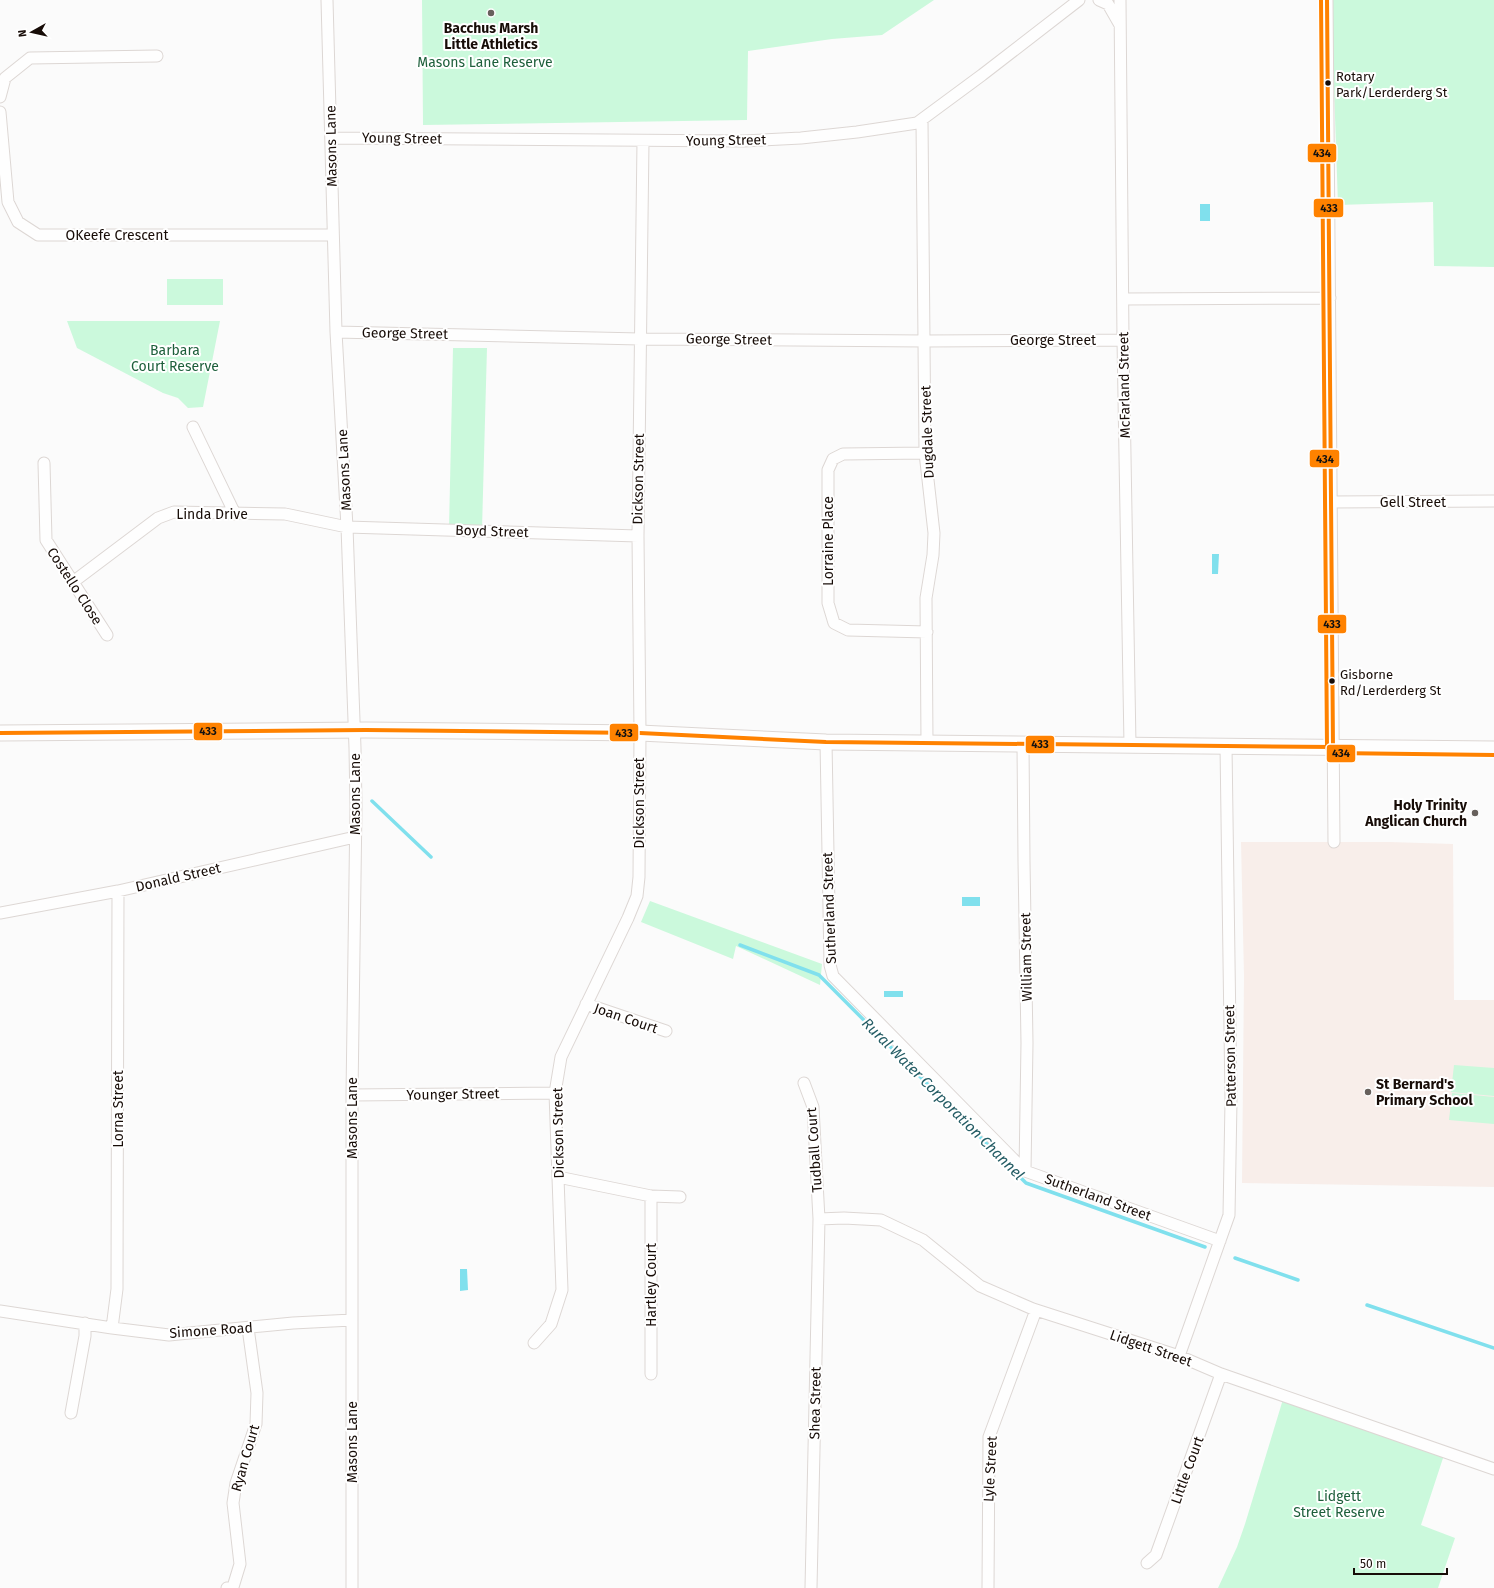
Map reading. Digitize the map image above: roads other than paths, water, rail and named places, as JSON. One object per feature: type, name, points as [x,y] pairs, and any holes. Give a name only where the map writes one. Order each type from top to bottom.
[{"type":"main road","points":[[2,733],[354,730],[640,733],[826,742],[1494,749]]},
{"type":"street","name":"Masons Lane","points":[[327,0],[336,332],[347,527],[354,730],[352,1588]]},
{"type":"street","name":"Young Street","points":[[331,138],[743,141],[801,138],[858,132],[918,123],[1079,0]]},
{"type":"street","name":"McFarland Street","points":[[1099,0],[1108,4],[1120,25]]},
{"type":"street","name":"McFarland Street","points":[[1120,0],[1123,340],[1130,745]]},
{"type":"street","points":[[1327,0],[1334,842]]},
{"type":"street","points":[[0,97],[5,78],[30,58],[157,56]]},
{"type":"street","name":"OKeefe Crescent","points":[[0,112],[8,202],[18,222],[38,235],[333,235]]},
{"type":"street","name":"Dugdale Street","points":[[922,120],[925,453],[934,533],[933,555],[926,598],[927,743]]},
{"type":"street","name":"Dickson Street","points":[[534,1343],[551,1324],[562,1290],[555,1093],[561,1057],[628,918],[637,896],[640,733],[638,536],[642,141]]},
{"type":"street","points":[[1123,298],[1330,298]]},
{"type":"street","name":"George Street","points":[[336,332],[640,338],[925,341],[1123,340]]},
{"type":"street","points":[[193,427],[235,514]]},
{"type":"street","name":"Lorraine Place","points":[[925,453],[843,454],[833,459],[828,470],[828,603],[834,623],[848,630],[927,632]]},
{"type":"street","name":"Costello Close","points":[[44,463],[46,540],[108,635]]},
{"type":"street","name":"Gell Street","points":[[1331,502],[1494,501]]},
{"type":"street","name":"Linda Drive","points":[[73,582],[158,518],[174,512],[285,514],[347,527]]},
{"type":"street","name":"Boyd Street","points":[[347,527],[638,536]]},
{"type":"street","name":"Sutherland Street","points":[[826,742],[830,966],[833,976],[1025,1171],[1220,1242]]},
{"type":"street","name":"William Street","points":[[1023,744],[1027,1043],[1025,1171]]},
{"type":"street","name":"Patterson Street","points":[[1179,1356],[1229,1215],[1231,1101],[1226,746]]},
{"type":"street","name":"Donald Street","points":[[0,913],[118,891],[354,837]]},
{"type":"street","name":"Lorna Street","points":[[112,1328],[117,1289],[118,891]]},
{"type":"street","name":"Joan Court","points":[[586,1004],[666,1031]]},
{"type":"street","name":"Tudball Court","points":[[804,1083],[813,1107],[819,1218]]},
{"type":"street","name":"Younger Street","points":[[352,1095],[555,1093]]},
{"type":"street","points":[[558,1177],[651,1196],[680,1197]]},
{"type":"street","name":"Hartley Court","points":[[651,1196],[651,1374]]},
{"type":"street","name":"Lidgett Street","points":[[819,1218],[881,1220],[923,1240],[980,1286],[1036,1310],[1179,1356],[1222,1374],[1494,1469]]},
{"type":"street","name":"Shea Street","points":[[811,1588],[819,1218]]},
{"type":"street","name":"Lyle Street","points":[[988,1588],[989,1437],[1036,1310]]},
{"type":"street","name":"Simone Road","points":[[0,1311],[169,1335],[293,1323],[352,1320]]},
{"type":"street","points":[[71,1413],[85,1336],[85,1323]]},
{"type":"street","name":"Ryan Court","points":[[231,1588],[240,1564],[233,1503],[236,1483],[256,1424],[257,1393],[248,1328]]},
{"type":"street","name":"Little Court","points":[[1147,1562],[1156,1555],[1222,1374]]},
{"type":"water","points":[[1200,204],[1210,204],[1210,221],[1200,221]]},
{"type":"water","points":[[1212,554],[1219,554],[1218,574],[1212,574]]},
{"type":"water","points":[[962,897],[980,897],[980,906],[962,906]]},
{"type":"water","points":[[884,991],[903,991],[903,997],[884,997]]},
{"type":"water","points":[[460,1269],[467,1269],[468,1290],[460,1291]]},
{"type":"waterway","name":"Rural Water Corporation Channel","points":[[372,801],[431,857]]},
{"type":"waterway","name":"Rural Water Corporation Channel","points":[[740,945],[819,975],[1026,1183],[1205,1247]]},
{"type":"waterway","name":"Rural Water Corporation Channel","points":[[1235,1258],[1298,1280]]},
{"type":"waterway","name":"Rural Water Corporation Channel","points":[[1367,1305],[1494,1348]]},
{"type":"place","name":"Bacchus Marsh Little Athletics","points":[[491,13]]},
{"type":"place","name":"Rotary Park/Lerderderg St","points":[[1328,83]]},
{"type":"place","name":"Gisborne Rd/Lerderderg St","points":[[1332,681]]},
{"type":"place","name":"Holy Trinity Anglican Church","points":[[1475,813]]},
{"type":"place","name":"St Bernard's Primary School","points":[[1368,1092]]},
{"type":"park label","name":"Masons Lane Reserve","points":[[485,62]]},
{"type":"park label","name":"Barbara Court Reserve","points":[[175,358]]},
{"type":"park label","name":"Lidgett Street Reserve","points":[[1339,1504]]}]
